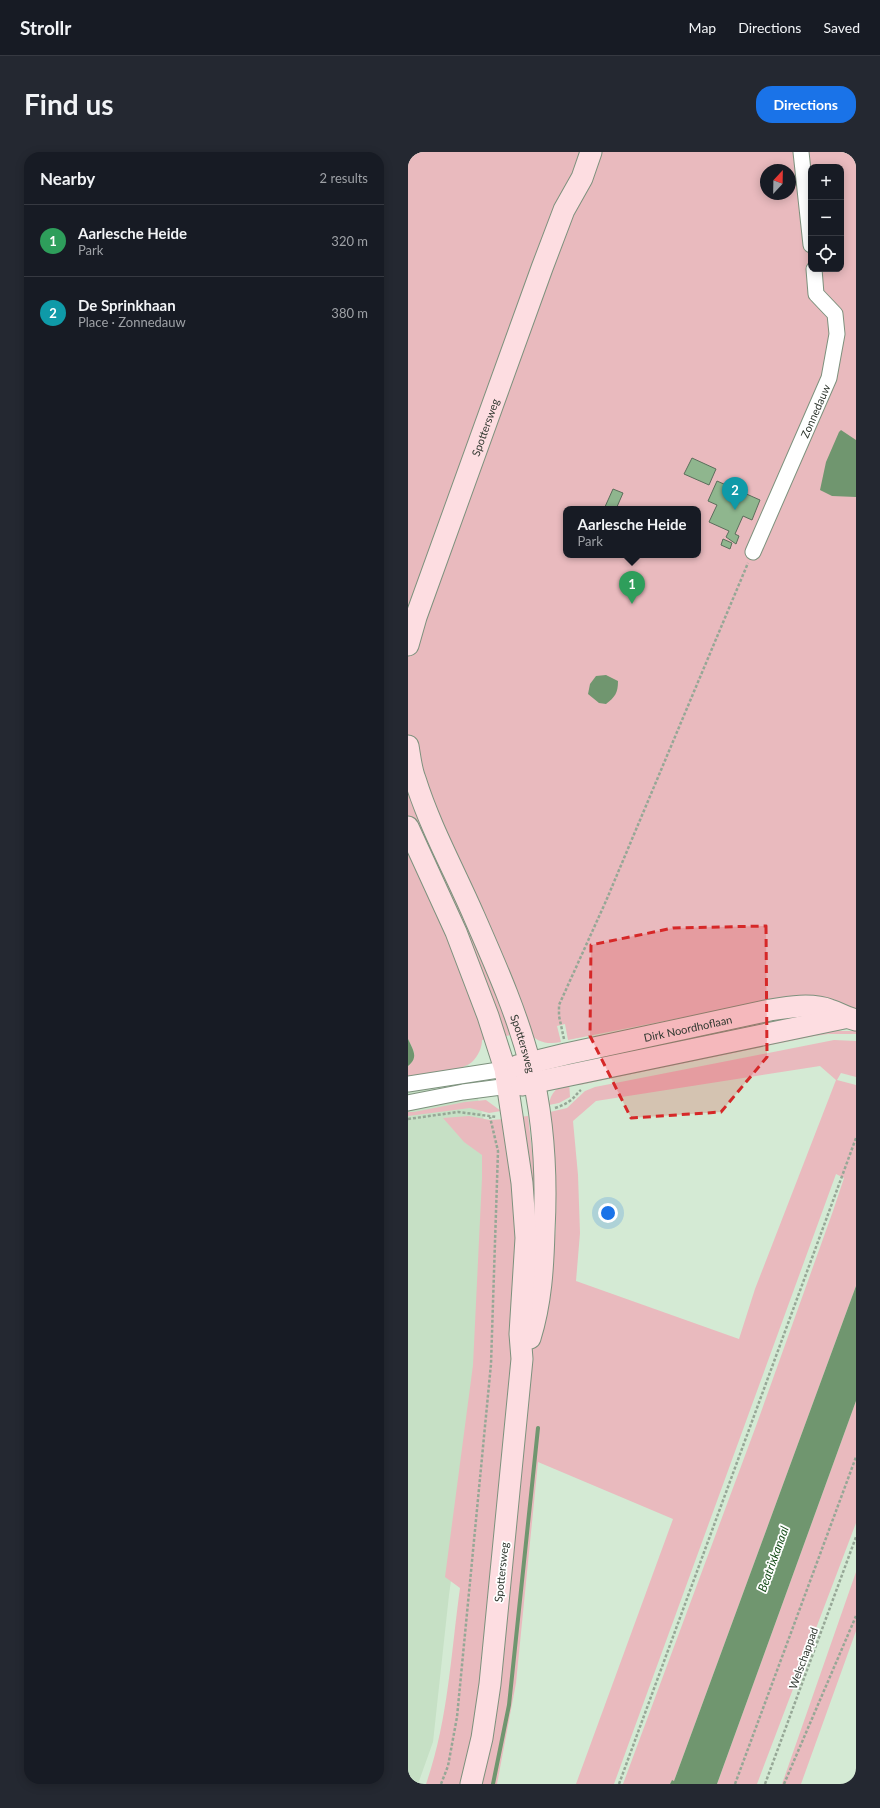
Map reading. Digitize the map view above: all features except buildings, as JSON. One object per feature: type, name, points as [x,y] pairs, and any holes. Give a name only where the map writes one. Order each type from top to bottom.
[{"type":"main road","name":"Spottersweg","points":[[564,210],[576,152]]},
{"type":"main road","name":"Spottersweg","points":[[408,645],[542,268],[564,210],[582,178],[591,152]]},
{"type":"main road","name":"Spottersweg","points":[[408,746],[414,778],[430,821],[474,915],[512,1004],[535,1083],[541,1121],[546,1187],[543,1270],[540,1296],[531,1337],[522,1359]]},
{"type":"main road","name":"Spottersweg","points":[[408,827],[456,932],[488,1016],[507,1078],[522,1183],[526,1238],[520,1334],[522,1359],[490,1684],[482,1738],[470,1784]]},
{"type":"main road","name":"Dirk Noordhoflaan","points":[[507,1078],[530,1063],[791,1006],[815,1007],[830,1010],[850,1019]]},
{"type":"main road","name":"Dirk Noordhoflaan","points":[[507,1078],[535,1083],[570,1074],[850,1019]]},
{"type":"street","points":[[801,152],[810,236]]},
{"type":"street","name":"Zonnedauw","points":[[753,552],[829,378],[837,334],[835,314],[816,294],[814,272]]},
{"type":"street","points":[[408,1084],[507,1078]]},
{"type":"street","points":[[408,1103],[463,1092],[507,1078]]},
{"type":"path","points":[[559,1005],[606,901],[753,552]]},
{"type":"path","points":[[441,1784],[448,1766],[457,1717],[491,1364],[498,1152],[490,1117]]},
{"type":"path","points":[[619,1784],[856,1138]]},
{"type":"path","points":[[735,1784],[856,1457]]},
{"type":"path","name":"Welschappad","points":[[765,1784],[856,1537]]},
{"type":"path","points":[[784,1784],[856,1616]]},
{"type":"highlighted area","points":[[766,926],[767,1057],[721,1112],[631,1118],[590,1036],[591,945],[673,928]]},
{"type":"shaded area","points":[[408,152],[856,152],[856,1010],[771,1000],[568,1040],[565,1024],[557,1026],[561,1042],[543,1042],[528,1032],[482,1040],[478,1055],[467,1065],[442,1074],[408,1081],[408,1066],[413,1059],[414,1053],[408,1039]]},
{"type":"shaded area","points":[[408,929],[462,1042],[487,1131],[481,1368],[449,1595],[433,1742],[418,1784],[408,1784]]},
{"type":"shaded area","points":[[792,1014],[817,1014],[573,1066],[572,1061],[727,1031]]},
{"type":"shaded area","points":[[832,1031],[856,1031],[856,1034],[828,1034],[815,1036],[580,1085],[577,1084]]},
{"type":"shaded area","points":[[834,1040],[856,1041],[856,1077],[841,1073],[837,1080],[856,1085],[856,1286],[674,1781],[670,1784],[623,1784],[756,1426],[833,1211],[844,1178],[836,1174],[614,1784],[576,1784],[673,1519],[538,1462],[516,1683],[497,1784],[478,1784],[530,1364],[550,1275],[554,1244],[556,1225],[556,1187],[550,1112],[567,1108],[585,1091],[595,1087]],"holes":[[[820,1066],[836,1080],[755,1289],[739,1339],[576,1281],[580,1233],[578,1175],[573,1121],[596,1101]]]},
{"type":"shaded area","points":[[569,1081],[570,1097],[559,1103],[549,1105],[555,1090]]},
{"type":"shaded area","points":[[486,1100],[501,1111],[489,1113],[470,1108],[408,1116],[408,1112],[465,1102]]},
{"type":"shaded area","points":[[469,1116],[490,1120],[505,1119],[511,1136],[519,1272],[483,1679],[463,1784],[426,1784],[444,1712],[460,1588],[445,1577],[473,1365],[482,1178],[482,1155],[464,1142],[443,1118]]},
{"type":"shaded area","points":[[528,1116],[534,1168],[535,1222],[518,1117]]},
{"type":"shaded area","points":[[856,1401],[856,1523],[757,1784],[717,1784]]},
{"type":"shaded area","points":[[856,1572],[856,1631],[801,1784],[782,1784]]},
{"type":"water","points":[[841,430],[856,440],[856,497],[832,496],[820,490],[826,462]]},
{"type":"water","points":[[606,675],[618,681],[615,694],[606,704],[599,703],[588,694],[590,684],[596,676]]},
{"type":"water","points":[[408,1039],[414,1056],[413,1060],[408,1066]]},
{"type":"water","name":"Beatrixkanaal","points":[[856,1286],[856,1401],[717,1784],[670,1784],[672,1780],[674,1781]]},
{"type":"waterway","points":[[493,1784],[509,1705],[538,1428]]},
{"type":"place","name":"De Sprinkhaan","points":[[735,510]]},
{"type":"place","name":"Aarlesche Heide","points":[[632,604]]}]
